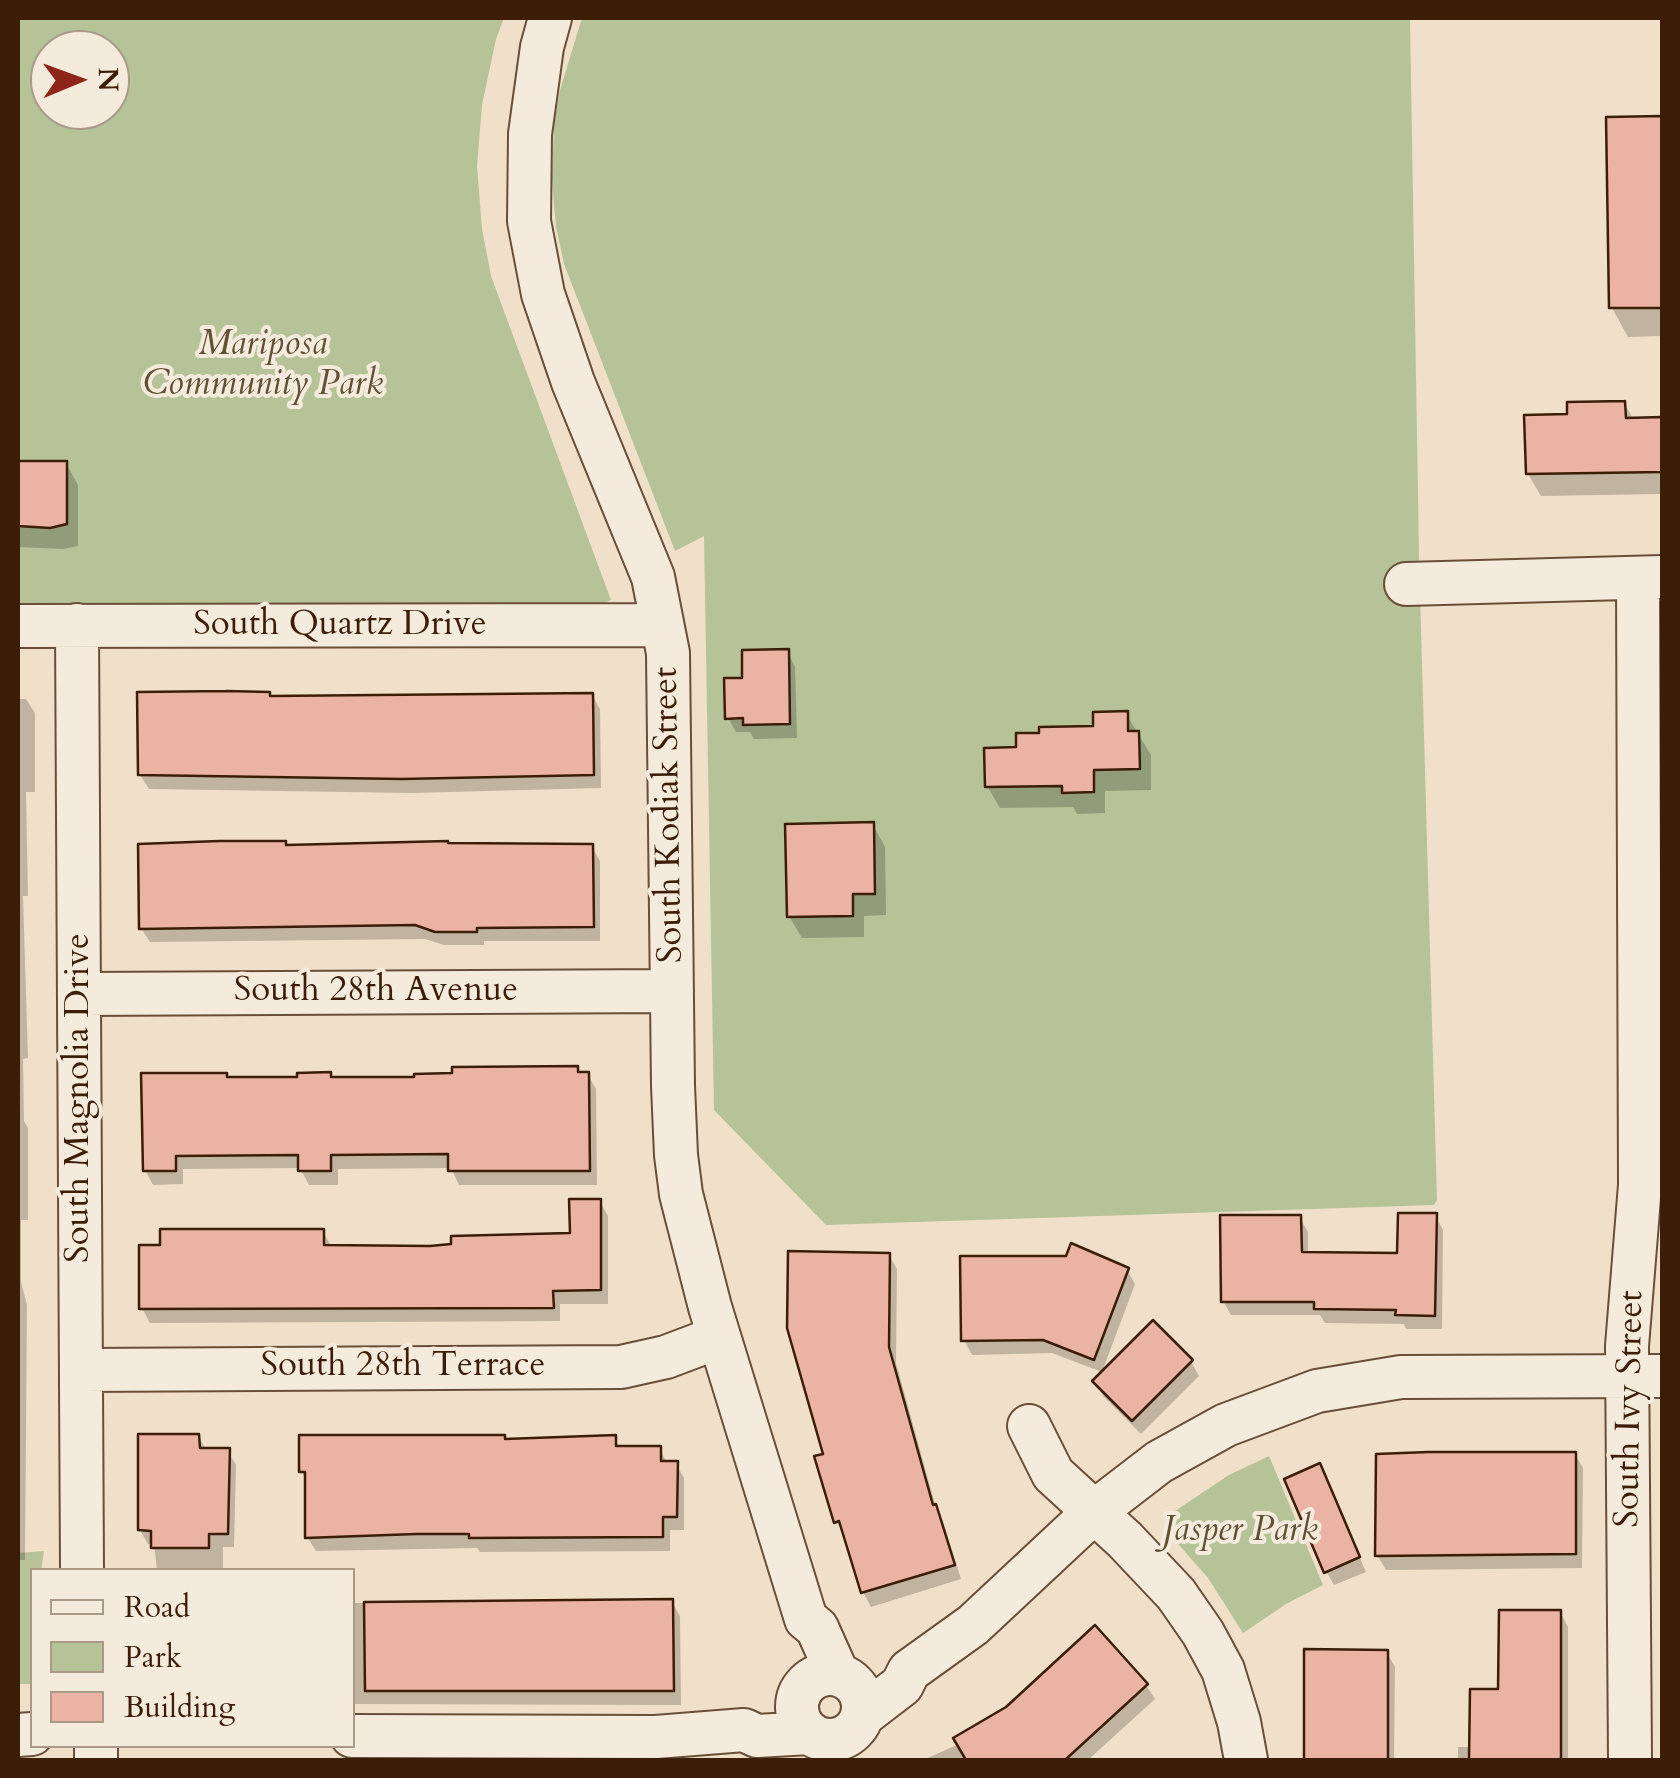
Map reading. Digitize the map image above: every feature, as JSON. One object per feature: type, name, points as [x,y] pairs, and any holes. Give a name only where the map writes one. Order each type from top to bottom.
[{"type":"street","name":"South Kodiak Street","points":[[550,18],[542,47],[528,172],[533,240],[543,294],[653,577],[668,653],[676,1156],[690,1234],[806,1619],[800,1631],[832,1717]]},
{"type":"street","points":[[1406,584],[1650,578]]},
{"type":"street","name":"South Ivy Street","points":[[1630,1760],[1645,1376],[1628,1312],[1640,1185],[1650,578]]},
{"type":"street","name":"South Quartz Drive","points":[[18,626],[662,625]]},
{"type":"street","name":"South Magnolia Drive","points":[[76,626],[82,1568]]},
{"type":"street","name":"South 28th Avenue","points":[[81,994],[672,991]]},
{"type":"street","name":"South 28th Terrace","points":[[82,1370],[620,1366],[666,1357],[719,1337]]},
{"type":"street","points":[[355,1736],[471,1748],[744,1730],[752,1719],[832,1717],[894,1692],[909,1671],[973,1624],[1094,1512],[1159,1462],[1226,1425],[1318,1391],[1401,1377],[1645,1376]]},
{"type":"street","points":[[1029,1426],[1053,1474],[1176,1594],[1203,1633],[1223,1670],[1246,1760]]},
{"type":"green space","name":"Mariposa Community Park","points":[[18,18],[504,18],[482,105],[477,166],[482,229],[491,276],[611,600],[591,609],[18,612]]},
{"type":"green space","points":[[582,18],[1410,18],[1419,556],[1437,1200],[1434,1205],[826,1225],[714,1110],[704,536],[675,551],[564,264],[552,181],[554,125],[560,90]]},
{"type":"green space","name":"Jasper Park","points":[[1269,1456],[1323,1585],[1243,1633],[1208,1578],[1171,1536],[1166,1517],[1229,1475]]},
{"type":"green space","points":[[44,1551],[41,1568],[30,1568],[30,1684],[18,1684],[18,1553]]},
{"type":"building","points":[[1662,116],[1662,308],[1609,308],[1606,117]]},
{"type":"building","points":[[1625,401],[1626,418],[1662,417],[1662,472],[1526,474],[1524,415],[1567,414],[1567,402]]},
{"type":"building","points":[[18,461],[67,461],[67,524],[50,528],[18,526]]},
{"type":"building","points":[[789,649],[790,724],[743,725],[743,718],[725,719],[724,678],[742,678],[742,650]]},
{"type":"building","points":[[137,692],[270,692],[270,696],[593,693],[594,775],[402,779],[138,775]]},
{"type":"building","points":[[1128,711],[1128,731],[1139,731],[1140,769],[1094,770],[1094,792],[1062,793],[1062,786],[985,787],[984,748],[1016,747],[1016,733],[1039,733],[1039,727],[1093,726],[1093,712]]},
{"type":"building","points":[[874,822],[875,894],[853,894],[853,916],[787,917],[785,824]]},
{"type":"building","points":[[286,841],[286,845],[448,841],[593,844],[594,927],[477,928],[477,932],[435,932],[415,925],[139,929],[138,844]]},
{"type":"building","points":[[578,1066],[578,1072],[589,1072],[590,1171],[448,1171],[448,1154],[331,1155],[331,1171],[298,1171],[298,1155],[176,1156],[176,1171],[143,1171],[141,1073],[297,1077],[297,1073],[331,1072],[331,1077],[414,1077],[452,1073],[452,1067]]},
{"type":"building","points":[[569,1199],[601,1199],[601,1290],[553,1291],[554,1308],[139,1309],[139,1245],[160,1245],[160,1229],[324,1229],[324,1245],[430,1246],[451,1244],[451,1236],[570,1233]]},
{"type":"building","points":[[1398,1213],[1437,1213],[1435,1316],[1395,1315],[1396,1310],[1314,1309],[1314,1302],[1221,1302],[1220,1215],[1301,1215],[1302,1252],[1397,1253]]},
{"type":"building","points":[[1071,1243],[1129,1268],[1094,1360],[1043,1340],[961,1341],[960,1256],[1066,1256]]},
{"type":"building","points":[[788,1251],[890,1253],[889,1347],[933,1505],[936,1504],[955,1565],[861,1593],[814,1456],[823,1454],[787,1328]]},
{"type":"building","points":[[1153,1320],[1193,1360],[1132,1421],[1092,1381]]},
{"type":"building","points":[[138,1434],[199,1434],[200,1448],[230,1448],[228,1534],[209,1534],[209,1548],[151,1548],[151,1531],[138,1530]]},
{"type":"building","points":[[299,1435],[505,1435],[505,1439],[616,1435],[616,1446],[661,1446],[661,1461],[678,1461],[677,1517],[663,1517],[663,1537],[469,1538],[469,1534],[416,1534],[305,1538],[305,1472],[299,1472]]},
{"type":"building","points":[[1576,1452],[1576,1554],[1375,1556],[1376,1454]]},
{"type":"building","points":[[1320,1463],[1360,1557],[1324,1573],[1284,1479]]},
{"type":"building","points":[[673,1599],[674,1691],[365,1691],[364,1602]]},
{"type":"building","points":[[1499,1610],[1561,1610],[1561,1760],[1469,1760],[1470,1689],[1498,1689]]},
{"type":"building","points":[[1095,1625],[1148,1684],[1065,1760],[966,1760],[953,1738],[1006,1707]]},
{"type":"building","points":[[1304,1649],[1388,1650],[1388,1760],[1304,1760]]}]
